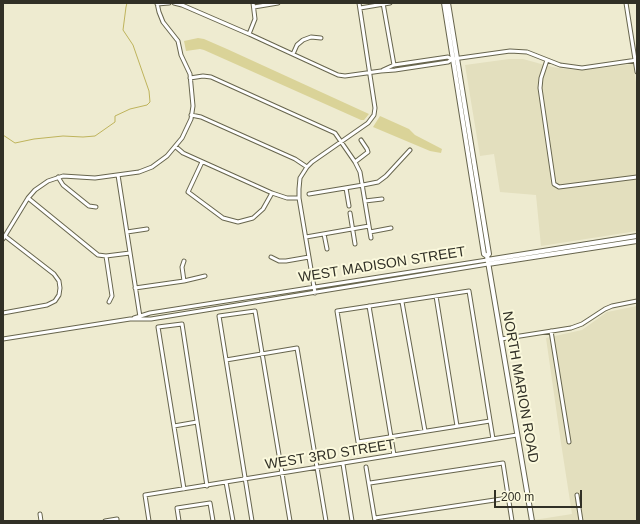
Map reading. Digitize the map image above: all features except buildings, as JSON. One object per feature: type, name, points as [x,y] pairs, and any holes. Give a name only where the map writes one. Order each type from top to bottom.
[{"type":"main road","name":"NORTH MARION ROAD","points":[[444,3],[484,254],[487,260],[532,521]]},
{"type":"main road","name":"NORTH MARION ROAD","points":[[448,3],[454,59]]},
{"type":"main road","name":"WEST MADISON STREET","points":[[487,260],[637,236]]},
{"type":"main road","name":"WEST MADISON STREET","points":[[487,260],[637,241]]},
{"type":"street","points":[[3,312],[47,305],[55,300],[59,295],[59,282],[54,274],[4,237],[28,198],[39,187],[52,178],[58,177],[67,176],[91,178],[139,172],[152,167],[167,156],[176,147],[186,131],[192,106],[189,71],[181,55],[178,41],[164,22],[157,4],[169,3]]},
{"type":"street","points":[[174,3],[182,5],[341,75],[353,76],[370,72],[448,62],[454,59],[518,50],[560,65],[582,68],[636,60]]},
{"type":"street","points":[[249,34],[255,19],[253,5],[278,3]]},
{"type":"street","points":[[314,293],[300,198],[299,181],[301,175],[307,167],[368,123],[374,115],[375,106],[359,3]]},
{"type":"street","points":[[360,8],[390,3]]},
{"type":"street","points":[[626,3],[637,72]]},
{"type":"street","points":[[383,4],[394,66]]},
{"type":"street","points":[[293,54],[297,45],[303,40],[311,37],[322,38]]},
{"type":"street","points":[[381,71],[394,66],[448,57],[454,59]]},
{"type":"street","points":[[547,60],[541,78],[540,88],[554,184],[559,187],[637,177]]},
{"type":"street","points":[[190,78],[206,76],[212,78],[335,133],[360,172],[371,238]]},
{"type":"street","points":[[191,114],[201,117],[295,159],[307,167]]},
{"type":"street","points":[[355,162],[368,152],[361,140]]},
{"type":"street","points":[[176,147],[183,153],[272,193],[287,198],[300,198]]},
{"type":"street","points":[[310,194],[374,183],[381,180],[410,150]]},
{"type":"street","points":[[202,162],[188,192],[223,218],[238,222],[253,218],[263,209],[272,193]]},
{"type":"street","points":[[118,175],[140,318]]},
{"type":"street","points":[[58,177],[64,186],[89,206],[96,207]]},
{"type":"street","points":[[346,188],[349,206]]},
{"type":"street","points":[[28,198],[98,255],[106,256],[130,253]]},
{"type":"street","points":[[365,201],[382,199]]},
{"type":"street","points":[[350,213],[355,244]]},
{"type":"street","points":[[306,237],[369,226]]},
{"type":"street","points":[[370,232],[391,228]]},
{"type":"street","points":[[127,232],[147,229]]},
{"type":"street","points":[[324,234],[327,249]]},
{"type":"street","points":[[106,256],[112,296],[109,302]]},
{"type":"street","points":[[271,258],[279,261],[286,261],[309,257]]},
{"type":"street","name":"WEST MADISON STREET","points":[[140,318],[150,313],[487,260]]},
{"type":"street","name":"WEST MADISON STREET","points":[[3,339],[130,319],[151,319],[314,293],[487,260]]},
{"type":"street","points":[[184,261],[182,267],[184,281]]},
{"type":"street","points":[[135,288],[184,281],[205,276]]},
{"type":"street","points":[[490,421],[358,442],[337,312],[469,291],[493,439]]},
{"type":"street","points":[[436,296],[457,426]]},
{"type":"street","points":[[501,339],[571,328],[582,324],[612,306],[637,301]]},
{"type":"street","points":[[402,302],[425,431]]},
{"type":"street","points":[[369,306],[394,455]]},
{"type":"street","points":[[252,521],[219,316],[255,311],[290,521]]},
{"type":"street","points":[[184,489],[158,328],[182,324],[207,486]]},
{"type":"street","points":[[551,332],[569,442]]},
{"type":"street","points":[[226,360],[298,348],[326,521]]},
{"type":"street","points":[[174,426],[197,422]]},
{"type":"street","name":"WEST 3RD STREET","points":[[150,521],[145,496],[517,436]]},
{"type":"street","points":[[370,483],[503,463],[512,521]]},
{"type":"street","points":[[343,464],[352,521]]},
{"type":"street","points":[[366,467],[370,483],[375,519],[508,498]]},
{"type":"street","points":[[226,482],[233,521]]},
{"type":"street","points":[[577,495],[581,521]]},
{"type":"street","points":[[179,521],[177,508],[210,503],[213,521]]},
{"type":"street","points":[[40,514],[41,521]]},
{"type":"street","points":[[105,521],[117,520]]},
{"type":"shaded area","points":[[198,38],[227,49],[369,114],[364,120],[361,120],[204,50],[200,49],[186,51],[184,41]]},
{"type":"shaded area","points":[[509,59],[523,59],[552,67],[575,70],[633,64],[637,88],[637,231],[541,246],[536,195],[500,192],[494,154],[480,156],[465,65]]},
{"type":"shaded area","points":[[380,116],[409,129],[415,135],[442,149],[441,153],[430,151],[373,127]]},
{"type":"shaded area","points":[[637,306],[637,521],[534,521],[572,514],[546,338],[582,330],[607,312]]},
{"type":"waterway","points":[[3,135],[15,143],[34,139],[63,136],[95,136],[115,122],[115,116],[130,109],[147,105],[150,102],[149,91],[133,45],[123,30],[127,3]]}]
